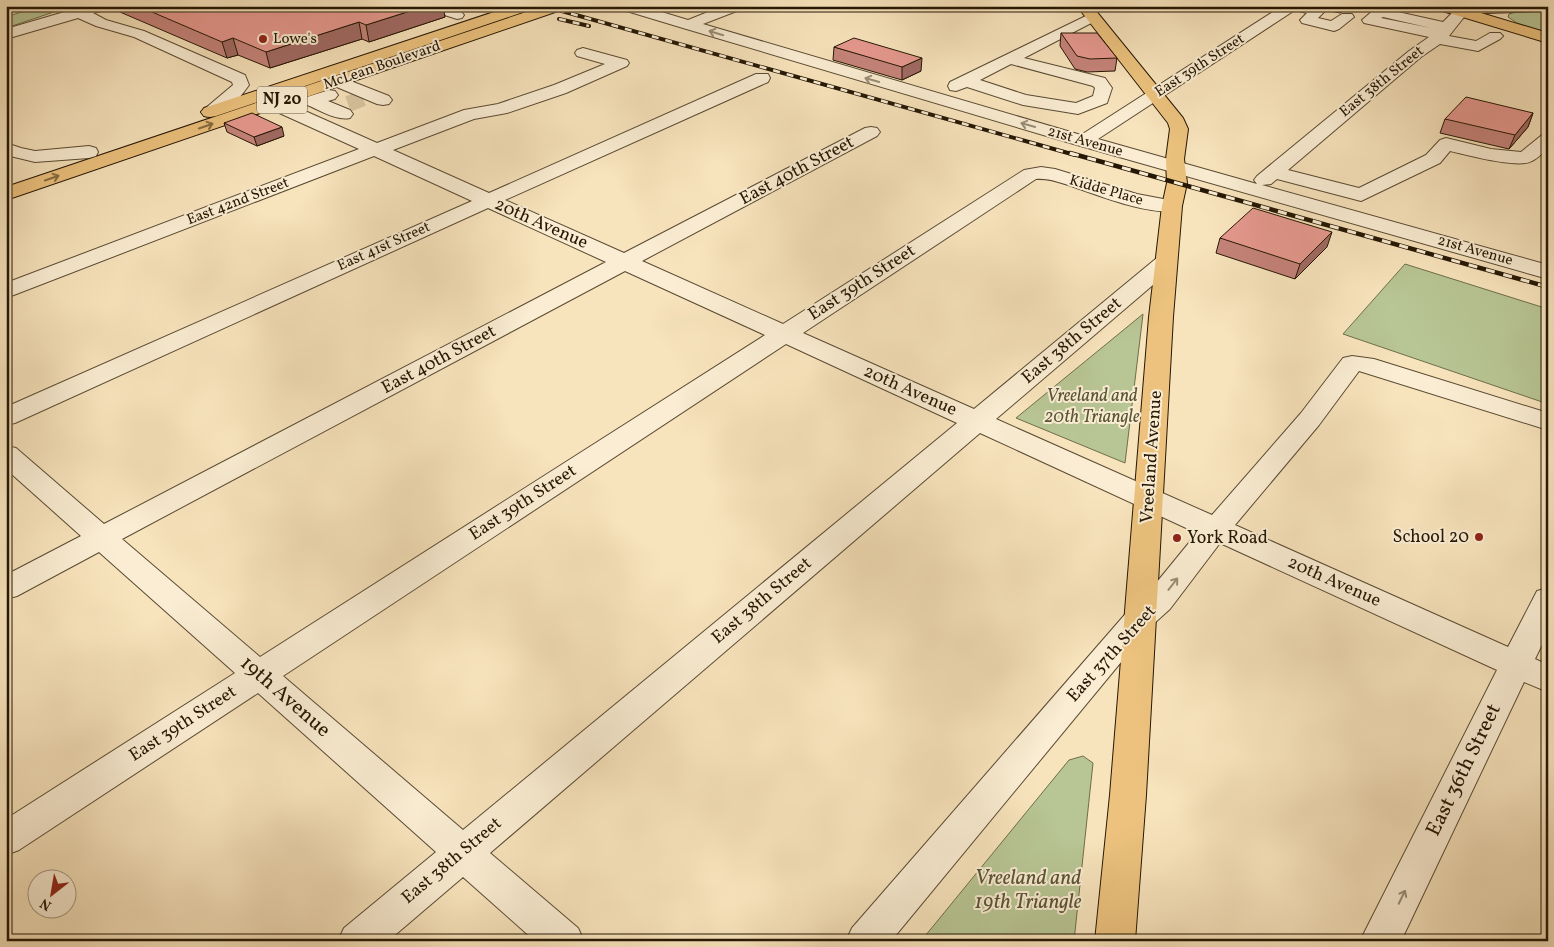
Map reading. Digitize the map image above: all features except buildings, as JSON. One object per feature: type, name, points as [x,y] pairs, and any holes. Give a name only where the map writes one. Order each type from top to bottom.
[{"type":"main road","name":"McLean Boulevard","points":[[6,179],[527,6]]},
{"type":"main road","name":"McLean Boulevard","points":[[6,194],[272,104],[351,98],[559,6]]},
{"type":"main road","points":[[1440,6],[1461,12],[1504,30]]},
{"type":"main road","points":[[1504,30],[1506,23],[1502,16],[1515,7]]},
{"type":"main road","points":[[1461,12],[1483,8],[1548,7]]},
{"type":"main road","name":"Vreeland Avenue","points":[[1088,12],[1177,122],[1179,130],[1175,168],[1177,183],[1172,206],[1166,262],[1128,795],[1115,941]]},
{"type":"main road","points":[[1444,32],[1478,24],[1548,38]]},
{"type":"street","points":[[6,34],[101,6]]},
{"type":"street","points":[[431,6],[457,15]]},
{"type":"street","name":"21st Avenue","points":[[625,6],[932,98],[1548,272]]},
{"type":"street","points":[[688,25],[737,6]]},
{"type":"street","points":[[1289,7],[1318,11],[1307,20],[1334,26],[1347,17],[1375,16],[1444,32],[1478,46],[1504,30]]},
{"type":"street","name":"East 39th Street","points":[[1083,141],[1289,7]]},
{"type":"street","points":[[78,12],[100,23],[139,34],[239,79],[241,85],[228,100],[210,112]]},
{"type":"street","points":[[932,98],[1009,59],[1088,12]]},
{"type":"street","name":"East 38th Street","points":[[1254,189],[1415,54],[1444,32],[1451,20],[1461,12]]},
{"type":"street","name":"East 42nd Street","points":[[6,291],[470,114],[510,106],[560,89],[621,63],[583,53]]},
{"type":"street","points":[[966,81],[1023,100],[1078,109],[1101,99],[1104,88],[1099,82],[1009,59]]},
{"type":"street","name":"East 41st Street","points":[[6,417],[762,78]]},
{"type":"street","points":[[318,123],[351,98]]},
{"type":"street","name":"20th Avenue","points":[[272,104],[376,149],[1532,672]]},
{"type":"street","name":"East 40th Street","points":[[6,588],[871,132]]},
{"type":"street","points":[[1274,172],[1361,195],[1433,159],[1446,144],[1491,155],[1524,158],[1548,138]]},
{"type":"street","points":[[9,150],[48,156],[89,152]]},
{"type":"street","points":[[6,170],[14,159],[9,150]]},
{"type":"street","name":"East 39th Street","points":[[6,839],[1025,178],[1035,173],[1041,173]]},
{"type":"street","name":"Kidde Place","points":[[1041,173],[1134,200],[1172,206]]},
{"type":"street","name":"East 38th Street","points":[[358,941],[1166,262]]},
{"type":"street","name":"East 37th Street","points":[[866,941],[1140,619],[1159,601],[1216,529],[1310,419],[1352,363],[1365,364],[1548,422]]},
{"type":"street","name":"19th Avenue","points":[[6,454],[564,941]]},
{"type":"street","name":"East 36th Street","points":[[1380,941],[1532,672],[1548,599]]},
{"type":"green space","points":[[40,6],[72,6],[6,28],[6,17]]},
{"type":"green space","points":[[1548,10],[1548,33],[1517,23],[1508,17],[1509,14],[1515,12]]},
{"type":"green space","points":[[1405,264],[1548,309],[1548,404],[1343,334]]},
{"type":"green space","name":"Vreeland and 20th Triangle","points":[[1143,314],[1125,463],[1016,418]]},
{"type":"green space","name":"Vreeland and 19th Triangle","points":[[1083,756],[1093,763],[1074,941],[921,941],[1069,760]]},
{"type":"tunnel","points":[[348,104],[364,98]]},
{"type":"railway","points":[[544,6],[1075,155]]},
{"type":"railway","points":[[559,19],[589,26]]},
{"type":"railway","points":[[1070,153],[1548,287]]},
{"type":"place","name":"Lowe's","points":[[263,39]]},
{"type":"place","name":"School 20","points":[[1479,537]]},
{"type":"place","name":"York Road","points":[[1177,538]]}]
